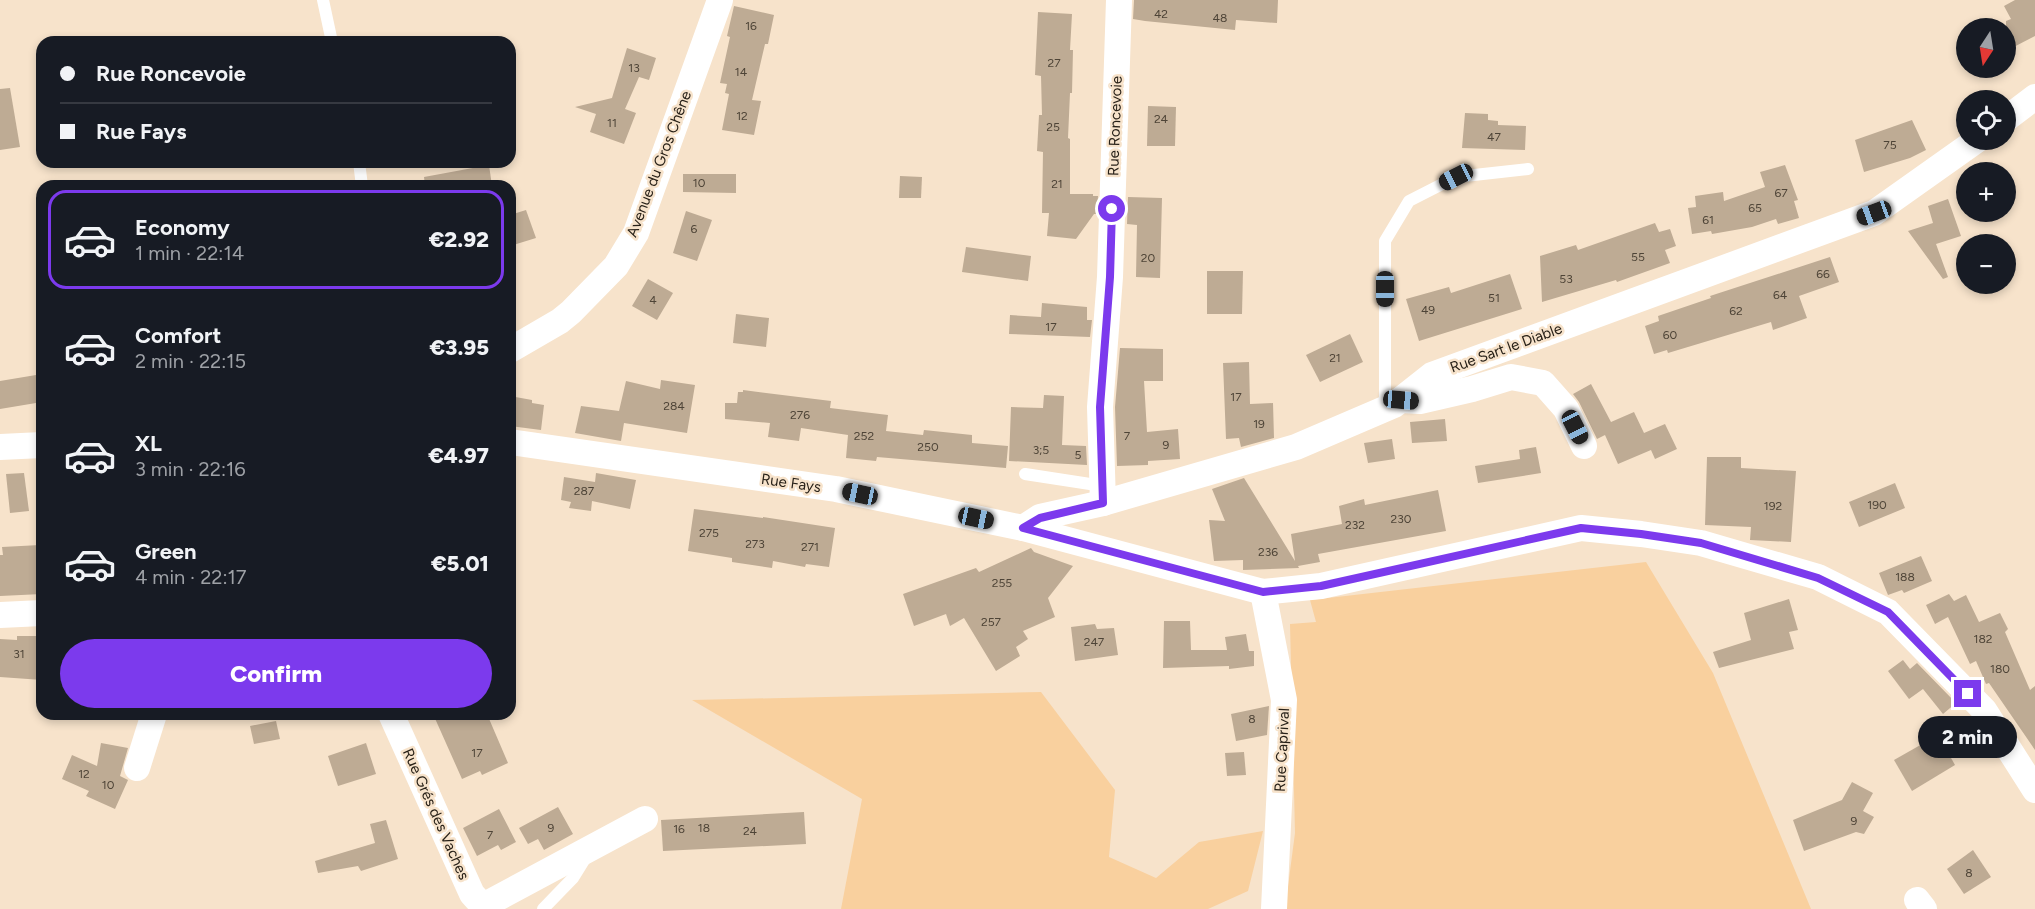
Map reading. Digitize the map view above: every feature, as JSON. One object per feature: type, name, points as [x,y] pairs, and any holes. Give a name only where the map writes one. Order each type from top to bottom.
[{"type":"street","name":"Avenue du Gros Chêne","points":[[516,347],[560,321],[616,266],[636,232],[720,0]]},
{"type":"street","name":"Rue Roncevoie","points":[[1103,495],[1100,407],[1110,277],[1119,0]]},
{"type":"street","points":[[2016,111],[2035,97]]},
{"type":"street","name":"Rue Sart le Diable","points":[[1023,528],[1040,518],[1103,495],[1296,447],[1393,404],[1432,375],[1874,213],[1963,150]]},
{"type":"street","points":[[1393,404],[1419,401],[1472,389],[1511,377],[1543,383],[1566,409],[1584,446]]},
{"type":"street","name":"Rue Fays","points":[[516,443],[836,489],[1023,528],[1263,592],[1321,586],[1581,528],[1701,543],[1818,578],[1888,612],[1984,710],[2035,790]]},
{"type":"street","points":[[0,447],[36,445]]},
{"type":"street","name":"Rue Caprival","points":[[1263,592],[1284,700],[1274,909]]},
{"type":"street","points":[[0,615],[36,613]]},
{"type":"street","points":[[137,768],[152,720]]},
{"type":"street","name":"Rue Grés des Vaches","points":[[394,720],[472,894],[486,908]]},
{"type":"street","points":[[486,908],[645,819]]},
{"type":"lane","points":[[323,0],[331,36]]},
{"type":"lane","points":[[1393,404],[1385,241],[1409,201],[1456,177],[1528,169]]},
{"type":"lane","points":[[1025,474],[1103,495]]},
{"type":"lane","points":[[543,909],[573,878],[590,850]]},
{"type":"shaded area","points":[[1646,562],[1713,673],[1811,909],[1285,909],[1295,833],[1290,624],[1316,622],[1310,600]]},
{"type":"shaded area","points":[[1041,692],[1115,790],[1109,857],[1156,878],[1199,842],[1263,831],[1248,891],[1208,909],[841,909],[862,799],[692,700]]},
{"type":"building","points":[[1134,0],[1278,0],[1277,23],[1236,20],[1235,30],[1145,21],[1133,19]]},
{"type":"building","points":[[2015,0],[2035,0],[2035,36],[2016,46],[2016,18],[2010,18],[2004,6]]},
{"type":"building","points":[[734,6],[774,15],[752,100],[761,101],[754,135],[722,130],[729,94],[725,93],[727,84],[720,83]]},
{"type":"building","points":[[1038,12],[1072,14],[1070,50],[1073,50],[1072,93],[1070,93],[1068,138],[1070,139],[1070,194],[1098,196],[1097,214],[1094,214],[1076,239],[1047,236],[1049,213],[1042,213],[1043,152],[1037,151],[1039,115],[1042,115],[1041,76],[1035,75]]},
{"type":"building","points":[[627,48],[656,58],[649,80],[639,77],[625,109],[636,113],[624,144],[590,132],[596,114],[575,107],[612,98]]},
{"type":"building","points":[[10,88],[20,147],[0,150],[0,89]]},
{"type":"building","points":[[1148,106],[1176,107],[1175,146],[1147,146]]},
{"type":"building","points":[[1465,113],[1488,114],[1488,120],[1498,121],[1498,125],[1526,126],[1525,150],[1462,148]]},
{"type":"building","points":[[1912,120],[1926,150],[1910,158],[1864,172],[1855,140]]},
{"type":"building","points":[[1785,165],[1798,200],[1794,201],[1799,218],[1778,224],[1776,219],[1752,227],[1712,234],[1711,231],[1692,234],[1688,208],[1696,207],[1695,196],[1723,192],[1724,201],[1765,187],[1760,172]]},
{"type":"building","points":[[473,168],[489,168],[491,180],[424,180],[424,177]]},
{"type":"building","points":[[683,174],[736,174],[736,193],[683,192]]},
{"type":"building","points":[[900,176],[922,177],[921,198],[899,198]]},
{"type":"building","points":[[1128,197],[1162,198],[1160,278],[1136,277],[1137,225],[1127,224]]},
{"type":"building","points":[[1948,199],[1960,234],[1936,244],[1948,277],[1943,279],[1908,231],[1933,223],[1928,206]]},
{"type":"building","points":[[526,210],[536,238],[516,244],[516,213]]},
{"type":"building","points":[[686,211],[712,220],[697,261],[673,253]]},
{"type":"building","points":[[1655,223],[1659,232],[1670,229],[1676,246],[1665,250],[1670,263],[1617,282],[1616,280],[1542,302],[1540,256],[1576,245],[1578,250]]},
{"type":"building","points":[[966,247],[1031,256],[1028,281],[962,272]]},
{"type":"building","points":[[1830,257],[1839,282],[1799,296],[1807,318],[1773,330],[1771,322],[1668,353],[1667,350],[1654,354],[1645,326],[1659,321],[1658,316],[1711,298],[1710,296]]},
{"type":"building","points":[[1207,271],[1243,271],[1242,314],[1207,314]]},
{"type":"building","points":[[1510,274],[1522,309],[1419,341],[1406,299],[1449,287],[1451,293]]},
{"type":"building","points":[[648,279],[673,293],[657,320],[632,306]]},
{"type":"building","points":[[1042,303],[1087,307],[1087,320],[1092,320],[1090,337],[1009,334],[1010,315],[1041,317]]},
{"type":"building","points":[[736,314],[769,318],[766,347],[733,343]]},
{"type":"building","points":[[1350,334],[1363,362],[1320,382],[1306,355]]},
{"type":"building","points":[[1120,348],[1163,349],[1163,381],[1144,381],[1147,432],[1178,429],[1180,459],[1148,461],[1148,465],[1117,466],[1115,407]]},
{"type":"building","points":[[1249,362],[1250,404],[1273,403],[1274,438],[1241,447],[1239,438],[1226,439],[1223,363]]},
{"type":"building","points":[[36,375],[36,403],[0,409],[0,381]]},
{"type":"building","points":[[661,380],[695,385],[687,433],[624,423],[621,441],[575,433],[581,406],[619,411],[626,381],[660,389]]},
{"type":"building","points":[[1591,384],[1611,422],[1634,412],[1644,433],[1665,424],[1677,449],[1655,459],[1651,450],[1618,464],[1605,435],[1597,439],[1573,394]]},
{"type":"building","points":[[743,390],[831,401],[830,408],[888,415],[886,431],[923,435],[924,430],[972,435],[972,443],[1008,446],[1006,468],[877,457],[876,461],[846,458],[848,435],[801,428],[799,441],[768,437],[770,423],[725,419],[725,403],[737,403],[738,392],[743,392]]},
{"type":"building","points":[[1044,395],[1064,396],[1062,445],[1086,446],[1087,465],[1009,461],[1011,407],[1043,408]]},
{"type":"building","points":[[516,397],[544,405],[541,430],[516,427]]},
{"type":"building","points":[[1445,419],[1447,441],[1412,443],[1410,422]]},
{"type":"building","points":[[1392,439],[1395,459],[1368,463],[1364,443]]},
{"type":"building","points":[[1536,447],[1541,473],[1478,483],[1475,466],[1520,459],[1519,450]]},
{"type":"building","points":[[1707,457],[1741,457],[1741,468],[1796,471],[1791,542],[1750,540],[1751,527],[1705,525]]},
{"type":"building","points":[[24,473],[29,511],[10,513],[6,474]]},
{"type":"building","points":[[596,473],[636,480],[630,509],[592,501],[591,511],[569,508],[571,502],[561,500],[564,477],[595,482]]},
{"type":"building","points":[[1244,478],[1295,561],[1291,534],[1342,524],[1339,506],[1364,499],[1365,505],[1438,490],[1446,531],[1318,554],[1320,562],[1298,566],[1299,568],[1243,570],[1243,560],[1214,561],[1209,520],[1225,521],[1212,489]]},
{"type":"building","points":[[1895,483],[1905,508],[1859,527],[1849,502]]},
{"type":"building","points":[[694,509],[835,528],[829,567],[806,564],[805,567],[773,561],[772,568],[732,562],[732,558],[688,551]]},
{"type":"building","points":[[36,545],[36,594],[0,596],[2,547]]},
{"type":"building","points":[[1031,548],[1034,552],[1073,566],[1048,598],[1055,617],[1023,631],[1028,639],[1016,647],[1020,656],[996,671],[964,618],[950,626],[946,614],[914,626],[903,594],[976,568],[979,572]]},
{"type":"building","points":[[1921,556],[1932,581],[1904,593],[1902,590],[1888,595],[1879,573]]},
{"type":"building","points":[[1949,594],[1954,601],[1966,595],[1979,622],[2000,613],[2008,629],[2005,632],[2030,690],[2035,686],[2035,750],[1989,683],[1986,684],[1976,661],[1970,664],[1948,617],[1935,624],[1926,605]]},
{"type":"building","points":[[1789,599],[1798,630],[1789,632],[1794,649],[1719,668],[1713,652],[1751,640],[1744,613]]},
{"type":"building","points":[[1164,621],[1190,621],[1191,650],[1227,650],[1225,637],[1246,634],[1249,651],[1254,651],[1254,666],[1229,669],[1229,666],[1163,668]]},
{"type":"building","points":[[1095,624],[1097,629],[1114,628],[1118,655],[1075,661],[1071,627]]},
{"type":"building","points":[[17,636],[36,636],[36,680],[0,677],[0,639],[17,640]]},
{"type":"building","points":[[1903,660],[1910,669],[1917,663],[1956,703],[1943,714],[1923,689],[1909,699],[1888,671]]},
{"type":"building","points":[[1269,706],[1267,735],[1236,741],[1231,714]]},
{"type":"building","points":[[436,720],[490,720],[508,763],[482,775],[480,771],[462,779]]},
{"type":"building","points":[[276,721],[280,739],[254,744],[250,726]]},
{"type":"building","points":[[1938,735],[1955,765],[1912,791],[1894,760]]},
{"type":"building","points":[[101,743],[128,748],[120,776],[128,780],[115,809],[86,796],[89,791],[62,779],[72,755],[97,766]]},
{"type":"building","points":[[366,743],[376,774],[338,786],[328,756]]},
{"type":"building","points":[[1244,752],[1246,775],[1227,776],[1225,753]]},
{"type":"building","points":[[1852,782],[1873,793],[1863,811],[1874,817],[1864,834],[1856,832],[1804,851],[1793,820],[1842,800]]},
{"type":"building","points":[[558,807],[573,834],[544,850],[538,839],[528,844],[519,828]]},
{"type":"building","points":[[499,809],[516,842],[501,850],[498,845],[477,856],[463,828]]},
{"type":"building","points":[[804,812],[806,844],[663,851],[661,820]]},
{"type":"building","points":[[386,820],[398,859],[361,871],[358,866],[318,873],[315,861],[375,843],[370,824]]},
{"type":"building","points":[[1973,850],[1991,877],[1964,894],[1947,869]]},
{"type":"route","points":[[1112,209],[1110,277],[1100,407],[1103,503],[1040,518],[1023,528],[1263,592],[1321,586],[1581,528],[1701,543],[1818,578],[1888,612],[1968,694]]}]
